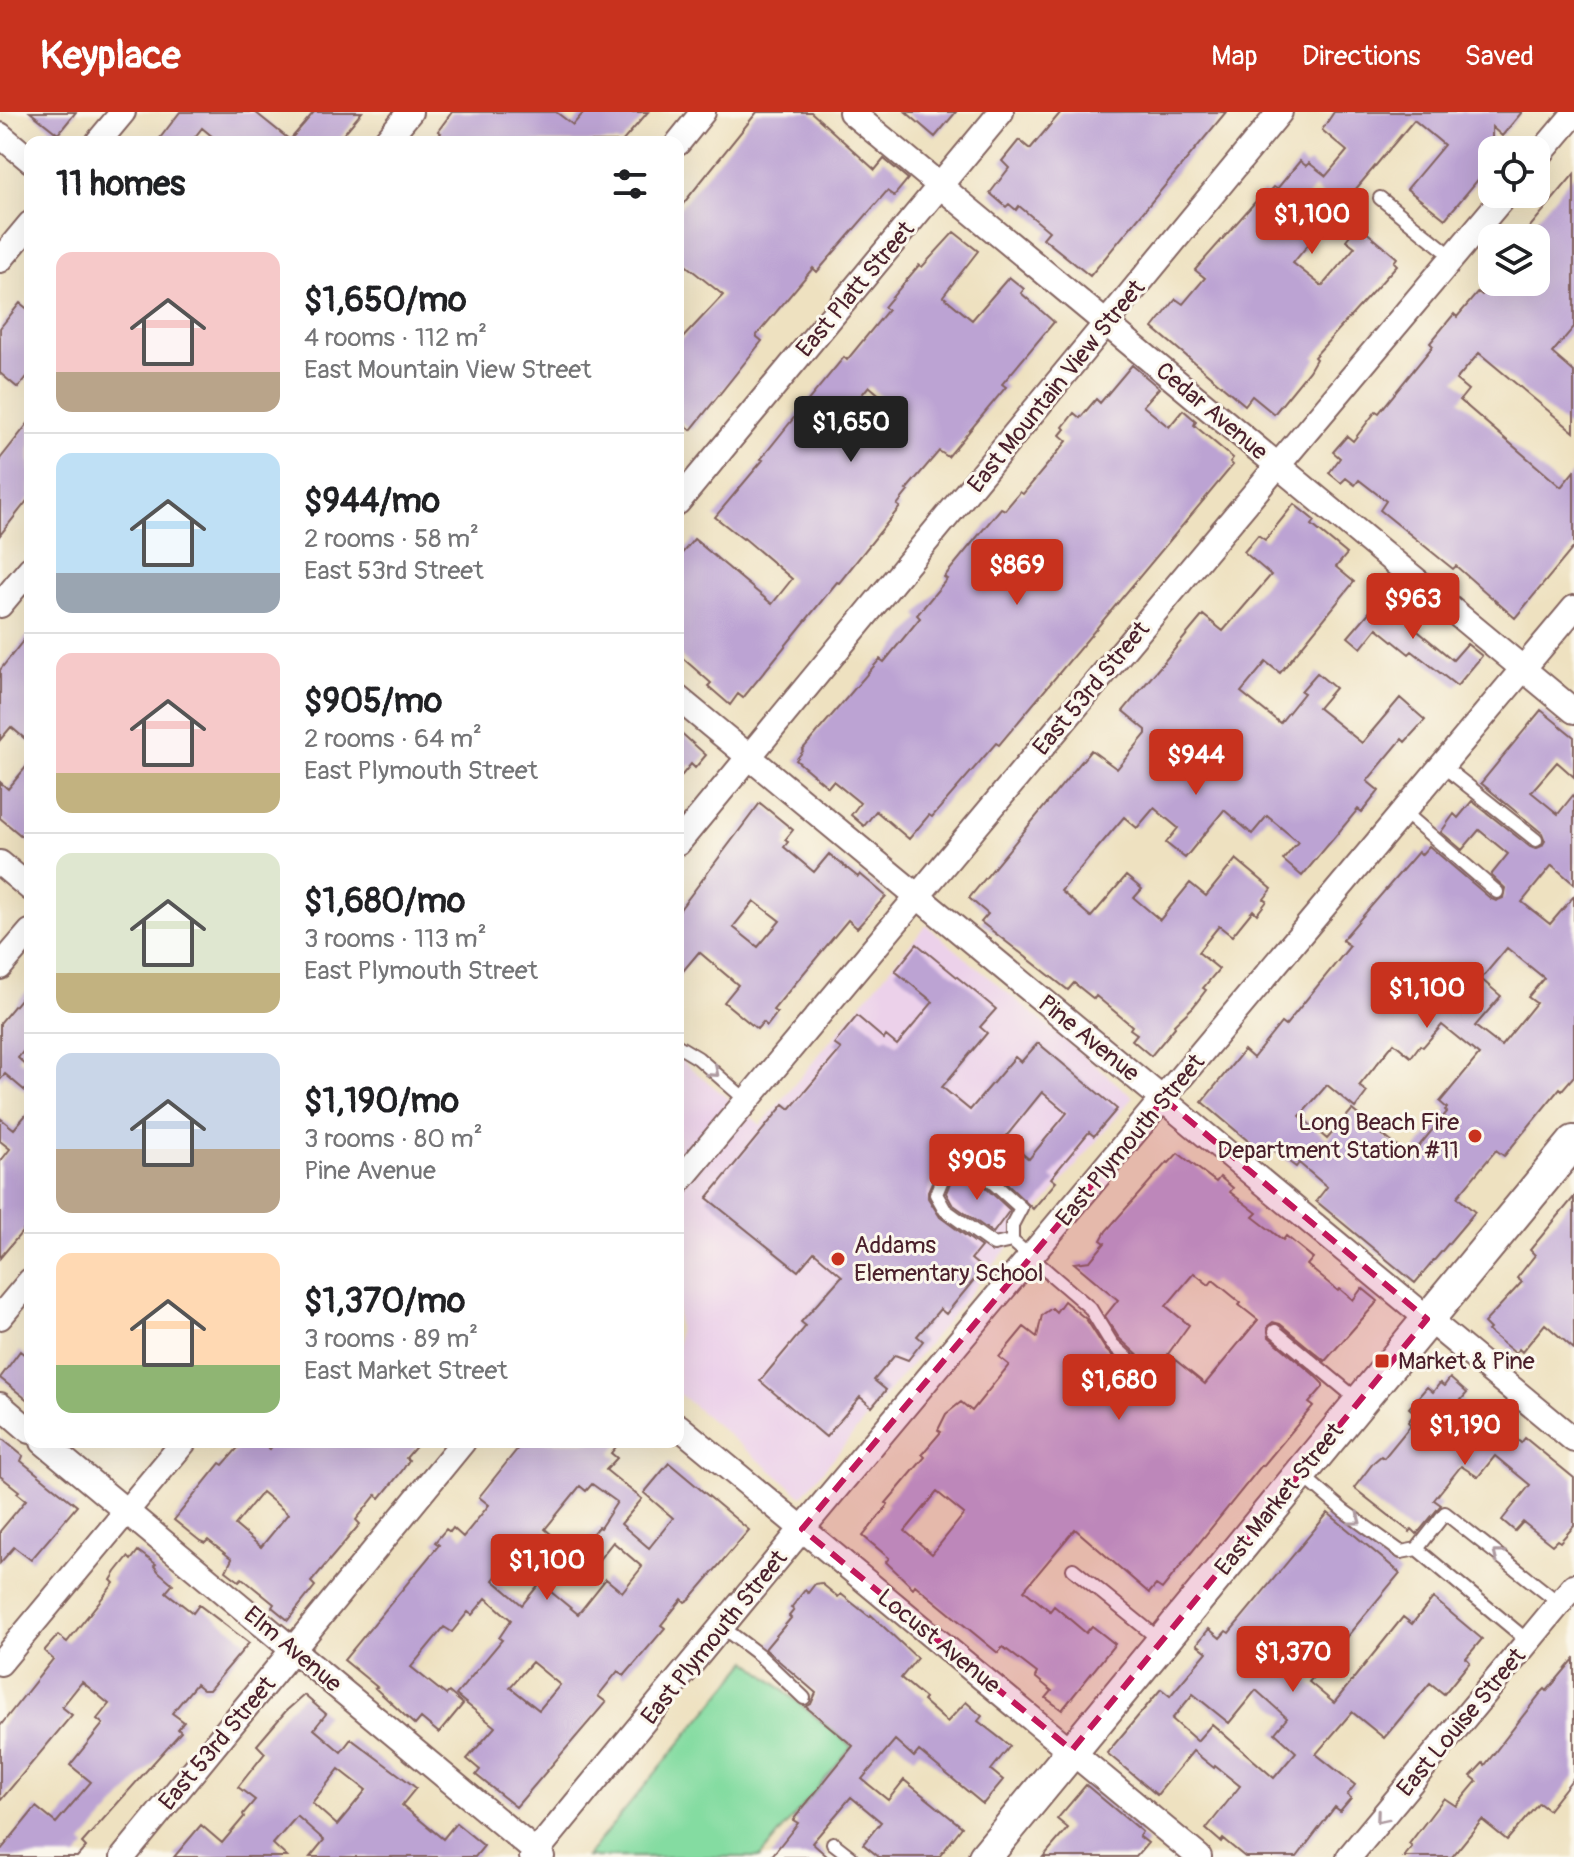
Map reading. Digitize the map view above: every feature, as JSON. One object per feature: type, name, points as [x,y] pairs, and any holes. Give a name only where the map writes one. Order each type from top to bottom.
[{"type":"street","points":[[103,136],[123,112]]},
{"type":"street","points":[[390,136],[410,112]]},
{"type":"street","points":[[684,136],[703,112]]},
{"type":"street","name":"Cedar Avenue","points":[[851,112],[1574,711]]},
{"type":"street","name":"East Platt Street","points":[[684,495],[1001,112]]},
{"type":"street","name":"East Mountain View Street","points":[[684,836],[1280,112]]},
{"type":"street","points":[[1550,142],[1574,114]]},
{"type":"street","points":[[0,135],[24,155]]},
{"type":"street","name":"East 53rd Street","points":[[684,1176],[1276,464],[1494,208]]},
{"type":"street","points":[[0,260],[24,231]]},
{"type":"street","points":[[0,605],[24,576]]},
{"type":"street","name":"East Plymouth Street","points":[[537,1855],[802,1529],[1574,608]]},
{"type":"street","name":"Pine Avenue","points":[[684,703],[1574,1440]]},
{"type":"street","points":[[0,863],[24,883]]},
{"type":"street","points":[[0,967],[24,939]]},
{"type":"street","name":"East Market Street","points":[[985,1857],[1574,1142]]},
{"type":"street","points":[[0,1317],[24,1288]]},
{"type":"street","points":[[0,1405],[24,1426]]},
{"type":"street","name":"Locust Avenue","points":[[684,1431],[1199,1857]]},
{"type":"street","name":"Elm Avenue","points":[[50,1448],[537,1855]]},
{"type":"street","points":[[0,1663],[179,1448]]},
{"type":"street","name":"East 53rd Street","points":[[123,1857],[458,1448]]},
{"type":"street","name":"East Louise Street","points":[[1349,1857],[1567,1595]]},
{"type":"lane","points":[[1380,198],[1453,257]]},
{"type":"lane","points":[[1443,766],[1536,840]]},
{"type":"lane","points":[[1404,812],[1497,892]]},
{"type":"lane","points":[[684,1050],[747,1101]]},
{"type":"lane","points":[[1012,1241],[994,1245],[945,1210],[936,1194],[943,1177],[963,1161],[979,1170],[1021,1208],[1012,1225],[1012,1241],[1090,1308],[1112,1344],[1146,1375]]},
{"type":"lane","points":[[1275,1331],[1359,1401]]},
{"type":"lane","points":[[1301,1475],[1401,1552],[1417,1549],[1445,1513],[1567,1595]]},
{"type":"lane","points":[[1417,1549],[1528,1641]]},
{"type":"lane","points":[[1073,1569],[1162,1642]]},
{"type":"lane","points":[[722,1627],[759,1655],[804,1698]]},
{"type":"lane","points":[[833,1843],[851,1857]]},
{"type":"highlighted area","points":[[1164,1099],[1427,1319],[1072,1750],[802,1529]]},
{"type":"shaded area","name":"Addams Elementary School","points":[[926,925],[1133,1097],[802,1496],[684,1398],[684,1063],[761,1125]]},
{"type":"green space","points":[[748,1661],[852,1747],[760,1857],[586,1857]]},
{"type":"building","points":[[30,112],[76,112],[58,134]]},
{"type":"building","points":[[180,112],[255,112],[285,136],[212,136],[202,128],[196,136],[162,136]]},
{"type":"building","points":[[314,112],[362,112],[342,136],[293,136]]},
{"type":"building","points":[[452,112],[556,112],[573,125],[584,112],[648,112],[627,136],[439,136],[441,133],[438,131]]},
{"type":"building","points":[[757,112],[811,112],[875,170],[884,159],[908,179],[894,196],[887,191],[817,272],[813,268],[756,336],[762,341],[691,430],[684,424],[684,337],[723,295],[684,264],[684,203]]},
{"type":"building","points":[[906,112],[956,112],[935,137]]},
{"type":"building","points":[[1061,112],[1226,112],[1090,276],[1043,238],[1049,231],[1019,206],[1016,210],[1009,204],[1006,207],[990,193],[1009,168],[1002,161],[1019,140],[1030,149]]},
{"type":"building","points":[[1334,112],[1522,112],[1502,136],[1492,127],[1492,136],[1478,136],[1478,180],[1445,219],[1407,189],[1444,145],[1414,120],[1355,190],[1359,192],[1343,212],[1314,188],[1287,220],[1312,240],[1293,263],[1322,286],[1355,247],[1346,240],[1358,225],[1397,258],[1394,262],[1397,265],[1314,357],[1316,359],[1309,371],[1274,414],[1252,396],[1245,405],[1153,328],[1176,299],[1183,304],[1205,278],[1195,270],[1264,192],[1267,195],[1274,187],[1277,189],[1300,161],[1306,166],[1309,163],[1326,176],[1347,151],[1322,130]]},
{"type":"building","points":[[1574,174],[1574,327],[1552,353],[1574,372],[1574,432],[1479,353],[1456,380],[1468,390],[1460,400],[1561,487],[1574,471],[1574,547],[1515,618],[1456,566],[1453,569],[1380,510],[1386,501],[1359,480],[1355,485],[1346,478],[1341,483],[1329,473],[1340,458],[1333,452],[1347,436],[1353,441],[1376,411],[1379,413],[1433,346],[1430,343],[1478,292],[1478,296],[1550,296],[1550,224],[1532,224],[1546,208],[1550,208],[1550,203]]},
{"type":"building","points":[[954,232],[978,251],[943,296],[972,320],[1009,277],[1024,289],[1021,293],[1054,322],[1002,384],[1006,387],[948,457],[939,451],[906,490],[897,505],[900,507],[839,583],[743,698],[738,694],[730,705],[684,659],[684,551],[694,539],[772,604],[792,579],[715,517],[844,357],[847,360],[888,310],[884,307],[919,265],[922,267]],"holes":[[[869,386],[897,410],[876,434],[848,411]]]},
{"type":"building","points":[[20,303],[24,306],[24,380],[18,388],[0,373],[0,328]]},
{"type":"building","points":[[1132,365],[1159,388],[1143,406],[1169,427],[1183,410],[1196,421],[1194,425],[1233,458],[1230,462],[1233,465],[999,745],[996,743],[932,817],[929,815],[909,839],[876,811],[864,826],[851,815],[860,803],[833,781],[828,787],[796,760],[880,659],[884,662],[920,618],[917,615],[947,579],[944,577],[1001,508],[1005,510],[1020,492],[1023,494],[1067,441],[1060,435],[1074,413],[1080,418],[1096,399],[1100,403]]},
{"type":"building","points":[[24,429],[24,505],[0,535],[0,459]]},
{"type":"building","points":[[1294,504],[1315,521],[1312,525],[1347,554],[1336,567],[1354,582],[1280,673],[1266,662],[1241,692],[1280,723],[1317,673],[1335,688],[1318,708],[1362,743],[1400,698],[1425,720],[1405,742],[1402,739],[1367,781],[1379,791],[1362,812],[1358,809],[1302,876],[1283,860],[1298,842],[1267,816],[1252,834],[1224,810],[1185,858],[1166,843],[1178,828],[1154,808],[1137,828],[1124,817],[1061,891],[1091,917],[1126,876],[1142,889],[1134,898],[1160,920],[1190,883],[1206,896],[1236,859],[1272,889],[1257,914],[1253,910],[1232,936],[1219,926],[1198,952],[1219,969],[1203,988],[1206,990],[1193,1007],[1174,1025],[1151,1056],[1132,1040],[1137,1034],[1130,1029],[1132,1026],[1096,996],[1094,999],[1074,983],[1068,990],[981,922],[988,914],[969,898],[1091,750],[1117,769],[1146,734],[1146,730],[1123,711],[1203,615],[1223,631],[1271,575],[1244,552],[1258,535],[1265,540]]},
{"type":"building","points":[[1384,595],[1412,618],[1408,623],[1453,660],[1467,644],[1482,656],[1457,686],[1377,628],[1361,648],[1348,637]]},
{"type":"building","points":[[24,640],[24,738],[11,727],[0,740],[0,670]]},
{"type":"building","points":[[1541,710],[1574,737],[1574,777],[1557,762],[1531,792],[1558,814],[1574,794],[1574,884],[1552,865],[1522,902],[1550,924],[1574,896],[1574,1076],[1562,1090],[1560,1088],[1505,1155],[1496,1150],[1457,1197],[1475,1212],[1415,1283],[1316,1201],[1327,1187],[1299,1163],[1296,1167],[1272,1149],[1266,1156],[1202,1102],[1244,1050],[1253,1058],[1281,1023],[1285,1026],[1350,946],[1342,940],[1418,852],[1421,855],[1429,846],[1491,899],[1496,901],[1503,898],[1505,888],[1491,875],[1508,854],[1479,830],[1462,850],[1441,832],[1454,814],[1458,818],[1472,801],[1530,847],[1535,849],[1545,841],[1542,833],[1481,783]],"holes":[[[1507,948],[1544,978],[1528,997],[1536,1003],[1501,1046],[1475,1026],[1501,996],[1481,979]],[[1442,1025],[1479,1055],[1440,1102],[1447,1112],[1410,1157],[1352,1110],[1327,1139],[1300,1116],[1327,1085],[1355,1108],[1367,1092],[1359,1086],[1394,1043],[1411,1057]]]},
{"type":"building","points":[[684,735],[706,755],[695,768],[691,764],[684,773]]},
{"type":"building","points":[[24,769],[24,838],[0,818],[0,782],[8,789]]},
{"type":"building","points":[[760,803],[793,830],[784,847],[814,872],[829,854],[886,896],[857,928],[848,920],[773,1010],[777,1013],[767,1026],[763,1022],[757,1029],[724,1002],[738,985],[699,952],[684,970],[684,904]],"holes":[[[754,901],[780,921],[758,947],[733,927]]]},
{"type":"building","points":[[917,944],[996,1009],[980,1027],[987,1033],[942,1087],[970,1110],[1015,1057],[1021,1062],[1038,1043],[1117,1109],[1094,1136],[1089,1132],[1051,1178],[1056,1182],[1033,1209],[985,1163],[967,1153],[958,1154],[937,1171],[928,1198],[940,1217],[981,1247],[971,1259],[983,1269],[946,1314],[940,1309],[917,1336],[923,1341],[908,1360],[895,1355],[874,1380],[886,1390],[872,1407],[860,1397],[826,1437],[760,1381],[806,1326],[801,1322],[842,1276],[814,1252],[798,1271],[707,1198],[784,1104],[790,1109],[841,1049],[834,1044],[857,1016],[884,1039],[886,1036],[897,1045],[933,1002],[895,971]],"holes":[[[1042,1092],[1067,1113],[1029,1159],[1004,1139]]]},
{"type":"building","points":[[24,994],[24,1050],[18,1058],[24,1064],[24,1090],[5,1074],[0,1080],[0,1023]]},
{"type":"building","points":[[24,1117],[24,1230],[0,1258],[0,1162],[10,1149],[0,1141],[0,1118],[14,1129]]},
{"type":"building","points":[[1178,1153],[1216,1182],[1220,1177],[1233,1188],[1230,1192],[1257,1213],[1253,1217],[1283,1240],[1286,1236],[1313,1258],[1307,1265],[1338,1291],[1340,1289],[1353,1300],[1362,1288],[1378,1301],[1325,1361],[1280,1324],[1273,1322],[1268,1326],[1269,1337],[1313,1374],[1323,1387],[1309,1403],[1313,1406],[1162,1589],[1156,1585],[1149,1593],[1075,1529],[1024,1590],[1050,1611],[1054,1606],[1086,1633],[1092,1626],[1115,1644],[1062,1710],[1046,1698],[1052,1691],[1035,1677],[1037,1673],[1003,1647],[998,1653],[915,1585],[913,1588],[886,1562],[889,1558],[863,1536],[925,1457],[922,1454],[941,1432],[938,1430],[946,1414],[961,1402],[972,1411],[1009,1365],[999,1357],[1024,1327],[1037,1337],[1042,1315],[1052,1308],[1056,1312],[1064,1301],[1086,1319],[1106,1350],[1140,1382],[1148,1384],[1153,1380],[1153,1369],[1119,1338],[1105,1316],[1118,1300],[1074,1263],[1090,1261],[1105,1243],[1101,1240],[1106,1231]],"holes":[[[1194,1273],[1209,1285],[1213,1280],[1258,1320],[1205,1384],[1168,1354],[1189,1325],[1166,1306]],[[937,1492],[964,1514],[932,1554],[905,1531]]]},
{"type":"building","points":[[964,1172],[974,1177],[1010,1210],[993,1233],[952,1204],[946,1193],[950,1183]]},
{"type":"building","points":[[1574,1197],[1574,1349],[1545,1324],[1522,1352],[1519,1349],[1515,1353],[1488,1331],[1490,1329],[1484,1323],[1522,1282],[1517,1278],[1535,1255],[1530,1250]]},
{"type":"building","points":[[20,1351],[24,1354],[24,1397],[0,1378]]},
{"type":"building","points":[[1450,1378],[1467,1393],[1461,1400],[1491,1425],[1495,1420],[1521,1443],[1525,1438],[1574,1478],[1574,1526],[1560,1542],[1557,1540],[1552,1545],[1523,1522],[1515,1531],[1502,1520],[1530,1485],[1495,1456],[1478,1477],[1461,1466],[1434,1500],[1441,1505],[1417,1534],[1412,1529],[1410,1532],[1354,1488],[1374,1462],[1381,1456],[1384,1458],[1411,1425],[1408,1422],[1415,1413],[1409,1408],[1427,1387],[1433,1392],[1440,1383],[1444,1386]]},
{"type":"building","points":[[0,1437],[23,1456],[21,1461],[77,1506],[31,1560],[14,1547],[0,1563],[0,1531],[26,1500],[0,1476]]},
{"type":"building","points":[[238,1448],[415,1448],[406,1458],[409,1460],[402,1471],[380,1498],[376,1495],[356,1520],[360,1524],[311,1582],[315,1586],[288,1620],[242,1578],[239,1581],[226,1571],[232,1559],[208,1540],[205,1543],[200,1541],[174,1520],[220,1463],[223,1465]],"holes":[[[262,1492],[288,1514],[261,1547],[235,1525]]]},
{"type":"building","points":[[518,1448],[615,1448],[611,1453],[617,1458],[606,1470],[642,1499],[621,1524],[649,1548],[673,1518],[644,1493],[669,1463],[749,1530],[690,1599],[685,1602],[682,1599],[661,1625],[665,1628],[624,1676],[618,1671],[598,1696],[606,1702],[516,1807],[476,1775],[480,1770],[467,1759],[495,1727],[456,1695],[502,1640],[499,1638],[511,1620],[486,1598],[472,1615],[468,1612],[452,1632],[444,1627],[411,1667],[446,1695],[449,1692],[463,1704],[439,1733],[421,1718],[415,1725],[344,1660],[439,1545],[435,1542],[446,1529],[450,1532],[453,1528],[463,1537],[489,1505],[479,1497]],"holes":[[[592,1484],[617,1502],[600,1528],[580,1548],[597,1562],[613,1542],[642,1567],[622,1592],[606,1579],[578,1614],[540,1583],[522,1605],[493,1580],[516,1551],[534,1566],[557,1539],[545,1529],[580,1486],[586,1491]],[[532,1662],[560,1685],[539,1710],[510,1687]]]},
{"type":"building","points":[[1328,1513],[1400,1573],[1309,1682],[1334,1703],[1403,1617],[1412,1624],[1433,1598],[1482,1639],[1466,1658],[1470,1662],[1444,1694],[1430,1683],[1384,1738],[1352,1712],[1316,1754],[1355,1785],[1347,1795],[1351,1798],[1340,1811],[1335,1807],[1297,1857],[1245,1857],[1206,1829],[1240,1786],[1215,1766],[1193,1751],[1157,1795],[1107,1753],[1161,1689],[1170,1696],[1207,1652],[1197,1644],[1209,1629],[1220,1638],[1226,1631],[1229,1633]],"holes":[[[1256,1690],[1287,1718],[1275,1733],[1296,1752],[1274,1778],[1212,1724],[1197,1741],[1172,1719],[1193,1694],[1229,1723]]]},
{"type":"building","points":[[138,1551],[156,1564],[154,1566],[159,1572],[173,1584],[166,1592],[193,1613],[199,1605],[249,1643],[209,1690],[203,1690],[196,1684],[172,1713],[184,1722],[178,1729],[181,1732],[82,1843],[86,1847],[77,1857],[0,1857],[0,1851],[36,1807],[56,1823],[91,1782],[70,1765],[103,1724],[97,1719],[109,1704],[82,1682],[62,1707],[72,1715],[0,1801],[0,1726],[53,1659],[44,1651],[58,1635],[67,1642],[114,1583],[111,1580],[116,1572],[128,1557],[131,1560]]},
{"type":"building","points":[[821,1583],[838,1597],[841,1594],[871,1615],[917,1658],[901,1678],[947,1722],[966,1702],[982,1716],[978,1721],[1010,1746],[991,1770],[1003,1780],[983,1804],[919,1751],[914,1757],[895,1740],[862,1779],[888,1800],[904,1780],[962,1827],[939,1857],[879,1857],[863,1844],[881,1822],[851,1797],[812,1843],[828,1857],[771,1857],[798,1823],[793,1820],[853,1746],[806,1707],[816,1693],[765,1649],[791,1618],[789,1616],[794,1610],[791,1608],[805,1590],[808,1593],[815,1584]]},
{"type":"building","points":[[1574,1659],[1574,1777],[1548,1810],[1539,1803],[1507,1840],[1482,1820],[1452,1857],[1404,1857],[1412,1847],[1409,1844],[1444,1798],[1456,1806],[1477,1781],[1471,1776],[1483,1763],[1485,1765],[1540,1694],[1545,1689],[1547,1691]]},
{"type":"building","points":[[304,1695],[326,1714],[314,1729],[341,1752],[351,1739],[416,1788],[402,1805],[443,1839],[456,1823],[484,1846],[475,1857],[310,1857],[324,1840],[297,1816],[273,1844],[287,1857],[174,1857],[201,1825],[222,1843],[244,1817],[243,1814],[255,1800],[238,1787],[265,1753],[257,1745]],"holes":[[[339,1769],[366,1790],[337,1825],[312,1803]]]},
{"type":"building","points":[[1086,1785],[1142,1832],[1139,1836],[1148,1843],[1136,1857],[1043,1857],[1068,1828],[1057,1819]]},
{"type":"place","name":"Long Beach Fire Department Station #11","points":[[1475,1136]]},
{"type":"place","name":"Addams Elementary School","points":[[838,1259]]},
{"type":"place","name":"Market & Pine","points":[[1382,1361]]}]
